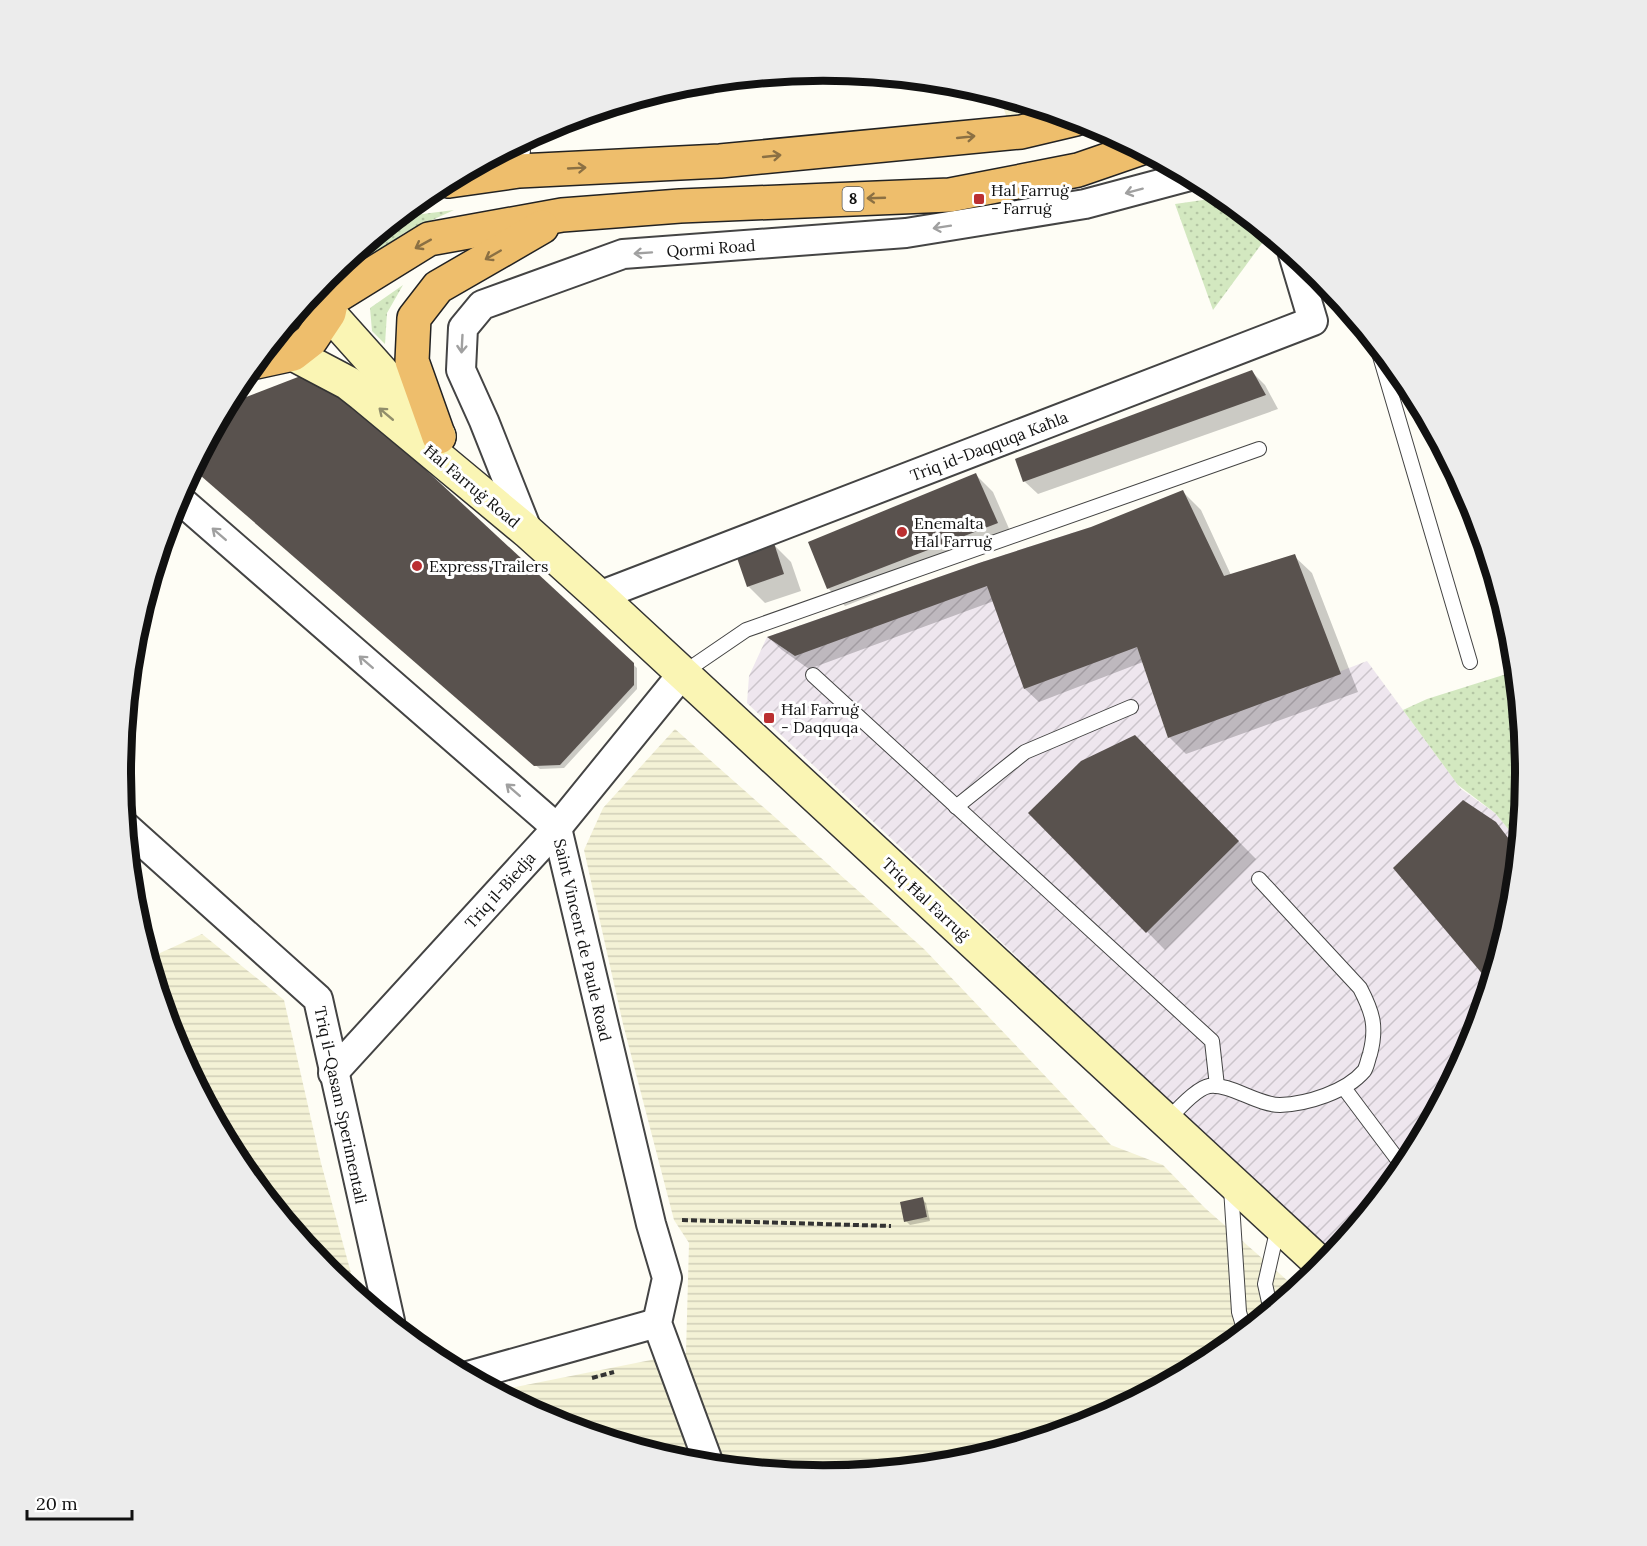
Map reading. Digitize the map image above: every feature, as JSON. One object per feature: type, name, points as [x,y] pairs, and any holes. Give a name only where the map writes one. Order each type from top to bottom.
[{"type":"highway","points":[[493,165],[520,156],[720,161],[1021,132],[1059,123]]},
{"type":"highway","name":"8","points":[[293,354],[311,340],[331,295],[429,239],[562,215],[680,206],[950,195],[1078,170],[1130,152]]},
{"type":"highway","points":[[439,437],[412,361],[414,318],[438,287],[562,215]]},
{"type":"highway","points":[[269,359],[293,354]]},
{"type":"main road","name":"Ħal Farruġ Road","points":[[331,295],[439,437],[528,532]]},
{"type":"main road","name":"Ħal Farruġ Road","points":[[293,354],[348,383],[528,532]]},
{"type":"main road","name":"Triq Ħal Farruġ","points":[[528,532],[1316,1259]]},
{"type":"street","name":"Qormi Road","points":[[528,532],[461,370],[463,328],[482,304],[623,254],[906,233],[1085,204],[1178,179]]},
{"type":"street","name":"Triq id-Daqquqa Kaħla","points":[[599,596],[1313,321],[1298,270]]},
{"type":"street","name":"Saint Vincent de Paule Road","points":[[186,505],[557,828],[651,1224],[668,1278],[657,1323]]},
{"type":"street","name":"Triq il-Biedja","points":[[333,1073],[557,828],[683,673]]},
{"type":"street","name":"Triq il-Qasam Sperimentali","points":[[135,836],[318,999],[387,1310]]},
{"type":"street","points":[[479,1373],[657,1323],[706,1455]]},
{"type":"lane","points":[[1383,366],[1470,662]]},
{"type":"lane","points":[[683,673],[746,630],[1259,449]]},
{"type":"lane","points":[[813,675],[1212,1041],[1217,1086]]},
{"type":"lane","points":[[956,807],[1025,752],[1131,707]]},
{"type":"lane","points":[[1167,1121],[1178,1108],[1206,1087],[1217,1086],[1278,1105],[1319,1098],[1344,1088],[1365,1070],[1375,1034],[1371,1008],[1360,988],[1259,879]]},
{"type":"lane","points":[[1344,1088],[1397,1159]]},
{"type":"lane","points":[[1230,1180],[1239,1312],[1243,1324]]},
{"type":"lane","points":[[1268,1303],[1264,1284],[1278,1224]]},
{"type":"path","points":[[651,1224],[674,1220],[891,1226]]},
{"type":"shaded area","points":[[1003,105],[1031,113],[1007,119]]},
{"type":"shaded area","points":[[1091,527],[1137,647],[1168,738],[1367,661],[1461,789],[1495,813],[1513,834],[1510,863],[1492,952],[1463,1038],[1423,1119],[1399,1157],[1373,1194],[1326,1248],[747,703],[749,676],[767,637],[979,563]]},
{"type":"shaded area","points":[[675,729],[924,949],[1111,1145],[1163,1165],[1205,1208],[1290,1283],[1245,1322],[1208,1348],[1130,1394],[1046,1428],[1003,1441],[959,1452],[914,1459],[869,1464],[778,1464],[688,1452],[601,1428],[507,1389],[686,1353],[689,1243],[674,1220],[623,1024],[584,850],[603,808]]},
{"type":"shaded area","points":[[202,934],[284,1000],[321,1163],[353,1280],[303,1229],[274,1194],[224,1119],[184,1038],[156,955]]},
{"type":"green space","points":[[1210,199],[1262,238],[1263,242],[1213,310],[1175,204]]},
{"type":"green space","points":[[454,210],[404,233],[369,258],[367,253],[415,215]]},
{"type":"green space","points":[[403,285],[387,313],[385,344],[372,331],[370,308]]},
{"type":"green space","points":[[1508,673],[1516,773],[1513,834],[1495,813],[1458,785],[1403,710],[1427,699]]},
{"type":"building","points":[[1252,370],[1266,395],[1023,482],[1015,459]]},
{"type":"building","name":"Express Trailers","points":[[298,377],[328,379],[634,663],[634,685],[560,765],[534,766],[199,475],[224,427],[242,399]]},
{"type":"building","name":"Enemalta Ħal Farruġ","points":[[976,473],[998,523],[827,589],[808,542]]},
{"type":"building","points":[[1183,490],[1224,576],[1295,554],[1341,674],[1168,738],[1137,647],[1024,689],[987,586],[795,656],[767,637],[979,563],[1091,527]]},
{"type":"building","points":[[774,543],[784,574],[747,587],[736,555]]},
{"type":"building","points":[[1135,735],[1239,841],[1146,933],[1028,813],[1081,761]]},
{"type":"building","points":[[1463,800],[1496,822],[1512,843],[1502,908],[1485,977],[1393,868]]},
{"type":"building","points":[[923,1197],[927,1217],[904,1222],[900,1202]]},
{"type":"place","name":"Ħal Farruġ - Farruġ","points":[[979,199]]},
{"type":"place","name":"Enemalta Ħal Farruġ","points":[[902,532]]},
{"type":"place","name":"Express Trailers","points":[[417,566]]},
{"type":"place","name":"Ħal Farruġ - Daqquqa","points":[[769,718]]}]
